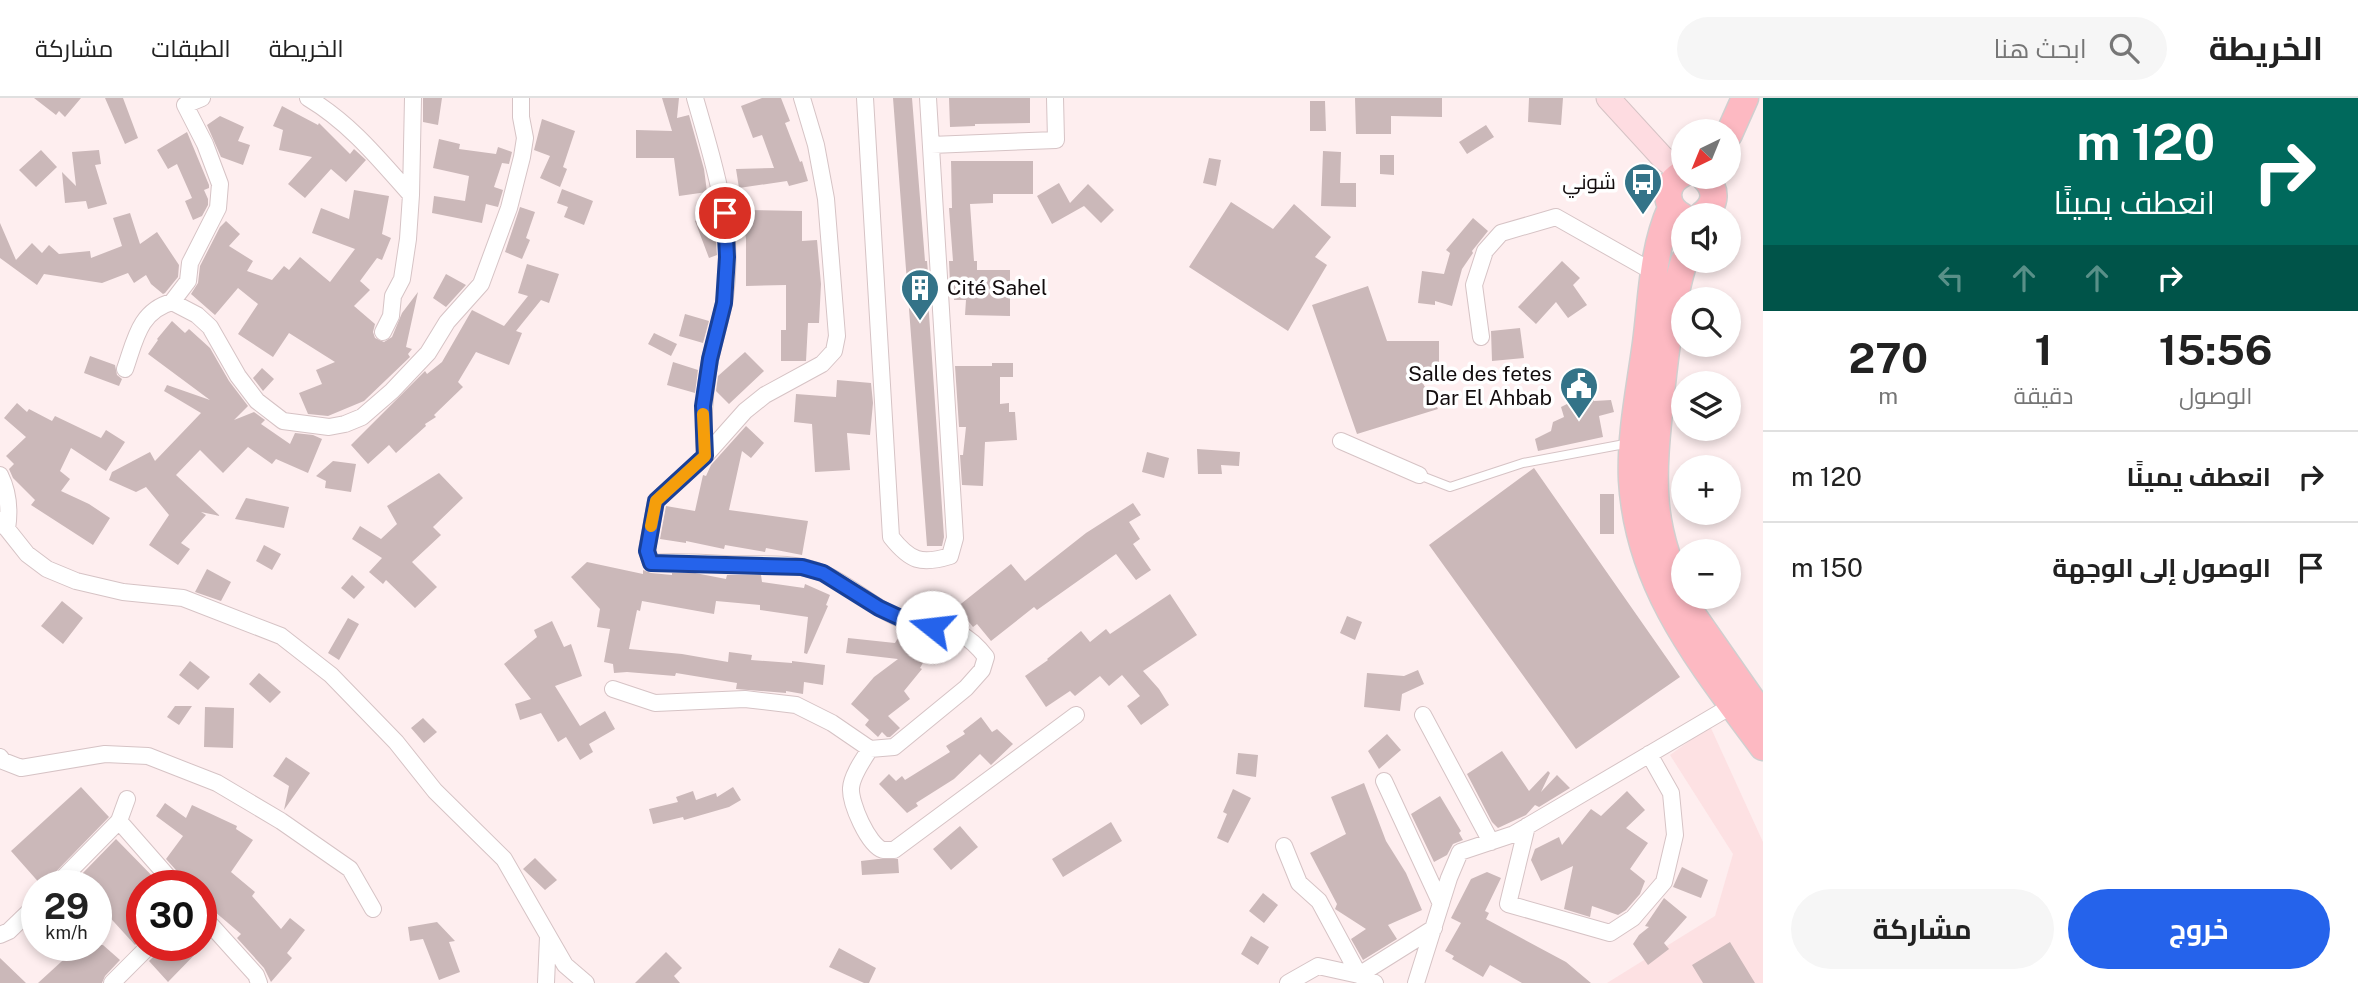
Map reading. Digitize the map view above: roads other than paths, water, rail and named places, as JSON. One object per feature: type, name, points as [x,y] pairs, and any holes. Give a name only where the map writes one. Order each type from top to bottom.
[{"type":"main road","points":[[1608,98],[1694,196],[1659,239],[1655,274],[1658,329],[1653,481],[1657,519],[1664,552],[1671,567]]},
{"type":"main road","points":[[1717,119],[1727,98]]},
{"type":"main road","points":[[1736,119],[1745,98]]},
{"type":"main road","points":[[1679,273],[1658,329],[1633,443],[1632,479],[1636,521],[1644,552],[1672,617],[1698,659],[1763,747]]},
{"type":"main road","points":[[1690,609],[1763,716]]},
{"type":"street","points":[[125,369],[143,319],[161,305],[172,302],[188,281],[190,263],[218,208],[220,184],[205,144],[185,104],[202,98]]},
{"type":"street","points":[[308,98],[348,126],[411,195]]},
{"type":"street","points":[[383,332],[391,316],[393,296],[402,279],[411,195],[414,98]]},
{"type":"street","points":[[172,302],[197,315],[209,327],[238,376],[257,401],[283,421],[329,427],[362,417],[392,391],[428,353],[447,322],[481,284],[509,208],[522,157],[525,138],[521,117],[522,98]]},
{"type":"street","points":[[695,98],[725,213],[727,257],[724,303],[710,359],[703,406],[705,456]]},
{"type":"street","points":[[613,689],[655,703],[745,699],[796,705],[832,723],[870,749],[894,747],[966,688],[982,670],[986,657],[975,642],[960,632],[907,621],[879,608],[823,573],[802,567],[651,563],[647,551],[656,501],[705,456],[745,411],[765,395],[822,364],[834,351],[837,336],[826,199],[816,145],[802,98]]},
{"type":"street","points":[[865,98],[891,537],[904,553],[929,562],[950,556],[955,538],[928,98]]},
{"type":"street","points":[[931,145],[1056,140],[1055,98]]},
{"type":"street","points":[[1481,337],[1474,285],[1485,251],[1502,233],[1556,217],[1655,274]]},
{"type":"street","points":[[1341,441],[1419,475]]},
{"type":"street","points":[[0,475],[5,485],[10,511],[3,524],[27,554],[47,569],[76,581],[123,592],[183,598],[281,636],[331,675],[396,742],[435,791],[504,859],[565,965],[586,983]]},
{"type":"street","points":[[1416,983],[1460,852],[1514,834],[1733,705]]},
{"type":"street","points":[[870,749],[850,789],[856,811],[871,842],[883,850],[894,850],[1076,715]]},
{"type":"street","points":[[1423,715],[1491,842]]},
{"type":"street","points":[[0,757],[21,768],[105,754],[148,756],[217,783],[281,821],[350,869],[373,909]]},
{"type":"street","points":[[1527,826],[1508,904],[1610,933],[1633,918],[1664,881],[1675,835],[1671,793],[1649,754]]},
{"type":"street","points":[[1384,781],[1441,904]]},
{"type":"street","points":[[71,870],[119,821],[127,799]]},
{"type":"street","points":[[119,821],[162,870]]},
{"type":"street","points":[[1284,846],[1299,883],[1319,901],[1359,975]]},
{"type":"street","points":[[0,935],[9,931],[21,919]]},
{"type":"street","points":[[1359,975],[1434,928]]},
{"type":"street","points":[[217,932],[256,975],[259,983]]},
{"type":"street","points":[[546,983],[548,932]]},
{"type":"street","points":[[112,983],[134,961]]},
{"type":"street","points":[[1288,983],[1318,966],[1359,975],[1374,983]]},
{"type":"lane","points":[[1419,475],[1450,487],[1523,463],[1633,443]]},
{"type":"place","name":"شوني","points":[[1643,216]]},
{"type":"place","name":"Cité Sahel","points":[[920,322]]},
{"type":"place","name":"Salle des fetes Dar El Ahbab","points":[[1579,420]]}]
